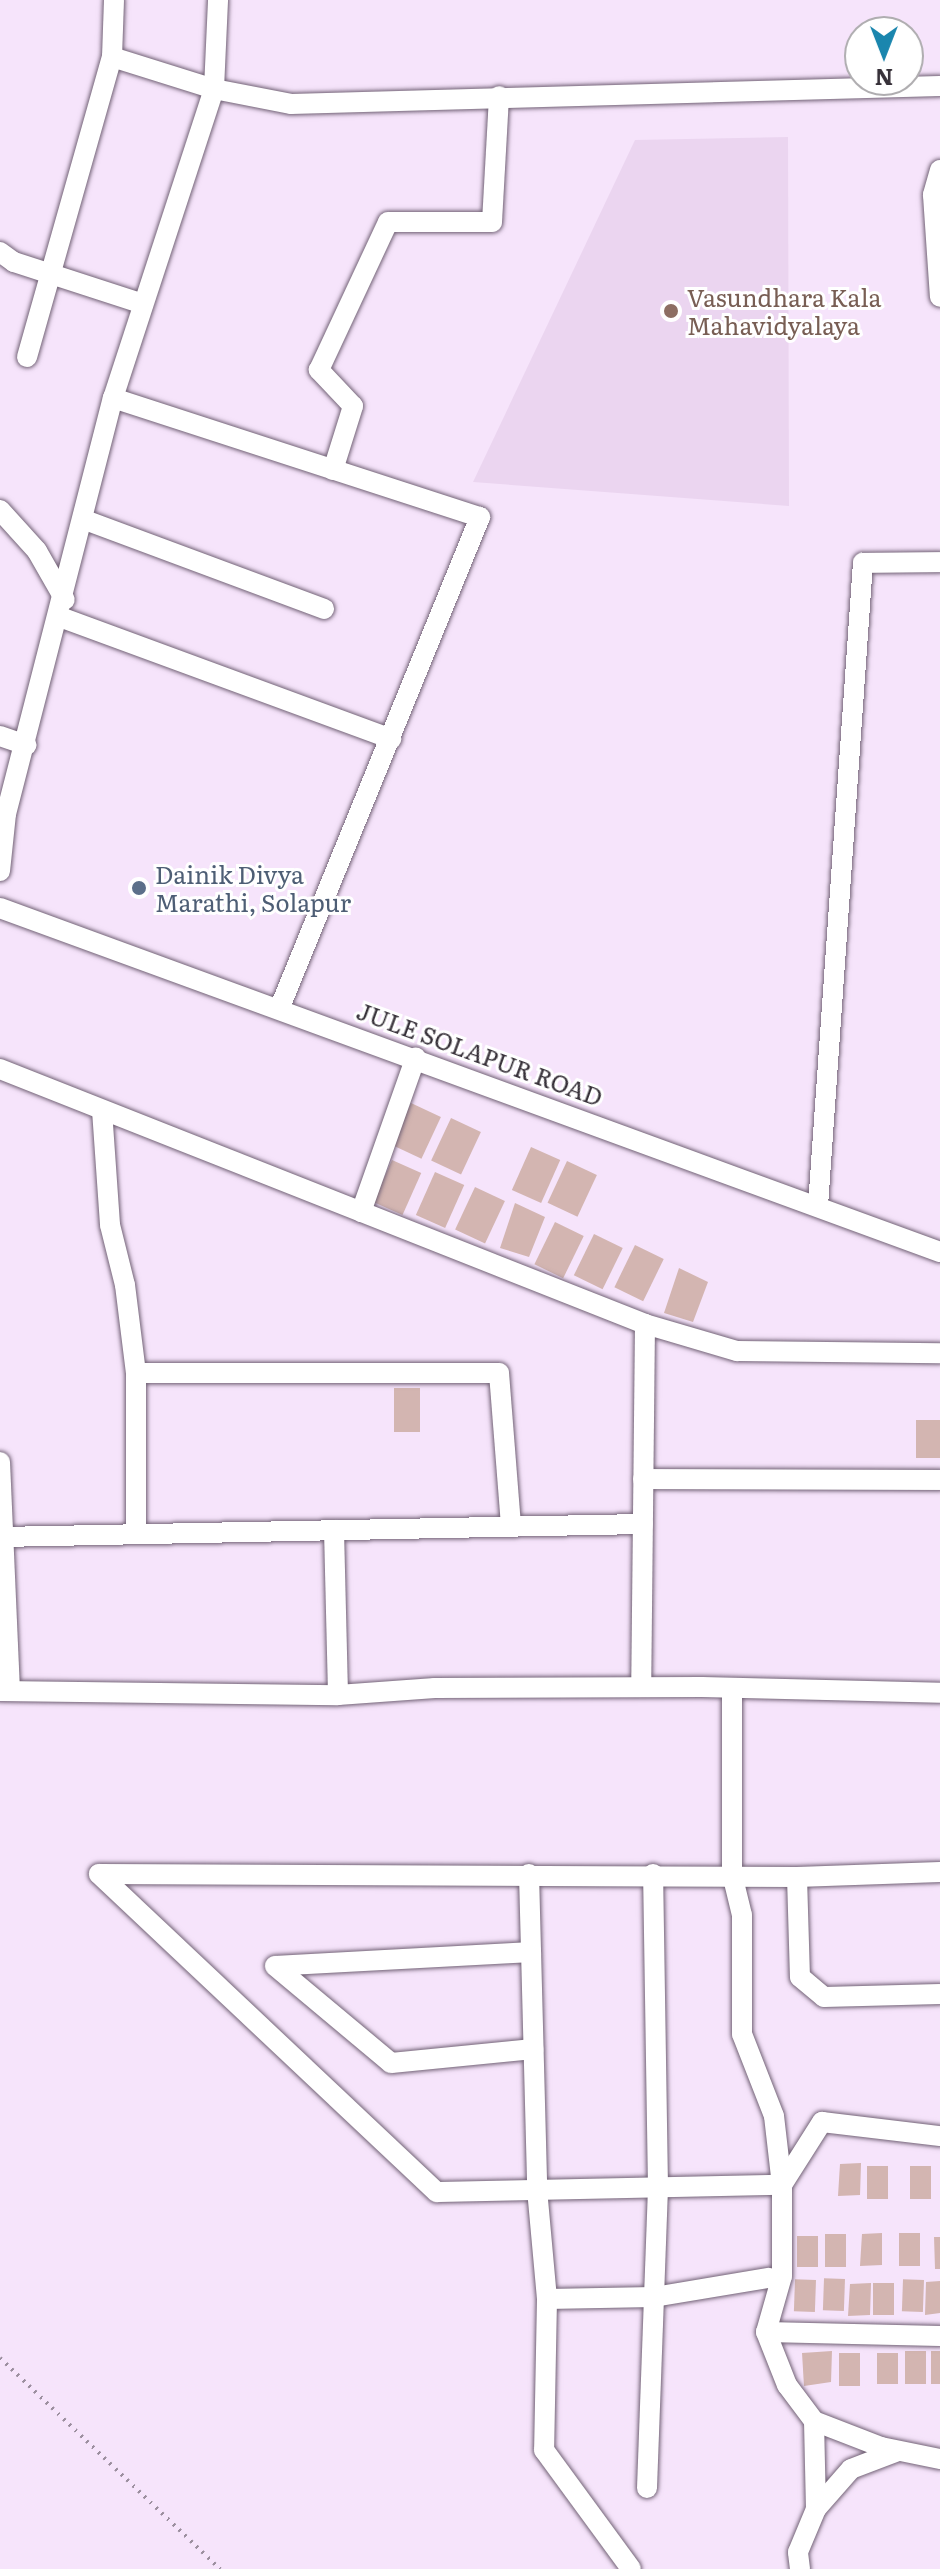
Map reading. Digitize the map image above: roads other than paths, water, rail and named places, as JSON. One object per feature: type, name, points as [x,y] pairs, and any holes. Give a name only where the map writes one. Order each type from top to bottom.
[{"type":"street","points":[[27,357],[112,57],[114,0]]},
{"type":"street","points":[[0,871],[6,814],[85,520],[113,398],[214,89],[218,0]]},
{"type":"street","points":[[112,57],[214,89],[291,104],[940,86]]},
{"type":"street","points":[[333,470],[353,406],[319,370],[388,222],[492,222],[499,96]]},
{"type":"street","points":[[940,170],[933,195],[940,297]]},
{"type":"street","points":[[0,252],[50,274],[143,304]]},
{"type":"street","points":[[113,398],[480,517],[280,1007]]},
{"type":"street","points":[[0,510],[37,551],[62,608],[391,739]]},
{"type":"street","points":[[85,520],[324,609]]},
{"type":"street","points":[[818,1206],[863,563],[940,562]]},
{"type":"street","points":[[0,736],[26,745]]},
{"type":"street","name":"JULE SOLAPUR ROAD","points":[[0,908],[280,1007],[940,1252]]},
{"type":"street","points":[[361,1212],[416,1057]]},
{"type":"street","points":[[0,1069],[645,1324],[737,1351],[940,1353]]},
{"type":"street","points":[[102,1110],[110,1225],[125,1285],[136,1373],[136,1534]]},
{"type":"street","points":[[641,1687],[645,1324]]},
{"type":"street","points":[[136,1373],[499,1373],[511,1527]]},
{"type":"street","points":[[0,1462],[5,1691],[338,1695],[435,1688],[641,1687],[940,1693]]},
{"type":"street","points":[[643,1479],[940,1480]]},
{"type":"street","points":[[2,1536],[643,1524]]},
{"type":"street","points":[[334,1530],[338,1695]]},
{"type":"street","points":[[732,1688],[732,1874],[742,1915],[742,2034],[774,2116],[782,2185],[782,2276],[766,2332],[787,2385],[814,2421],[898,2451],[940,2459]]},
{"type":"street","points":[[782,2185],[437,2192],[99,1874],[732,1874],[797,1877],[940,1872]]},
{"type":"street","points":[[529,1874],[537,2189],[547,2299],[544,2450],[631,2569]]},
{"type":"street","points":[[647,2488],[658,2187],[653,1874]]},
{"type":"street","points":[[797,1877],[800,1977],[824,1997],[940,1994]]},
{"type":"street","points":[[531,1952],[275,1966],[391,2063],[533,2049]]},
{"type":"street","points":[[782,2185],[822,2122],[940,2136]]},
{"type":"street","points":[[547,2299],[654,2297],[768,2278]]},
{"type":"street","points":[[766,2332],[940,2336]]},
{"type":"street","points":[[814,2421],[816,2509]]},
{"type":"street","points":[[800,2569],[798,2552],[816,2509],[851,2469],[898,2451]]},
{"type":"place","name":"Vasundhara Kala Mahavidyalaya","points":[[671,311]]},
{"type":"place","name":"Dainik Divya Marathi, Solapur","points":[[139,888]]}]
